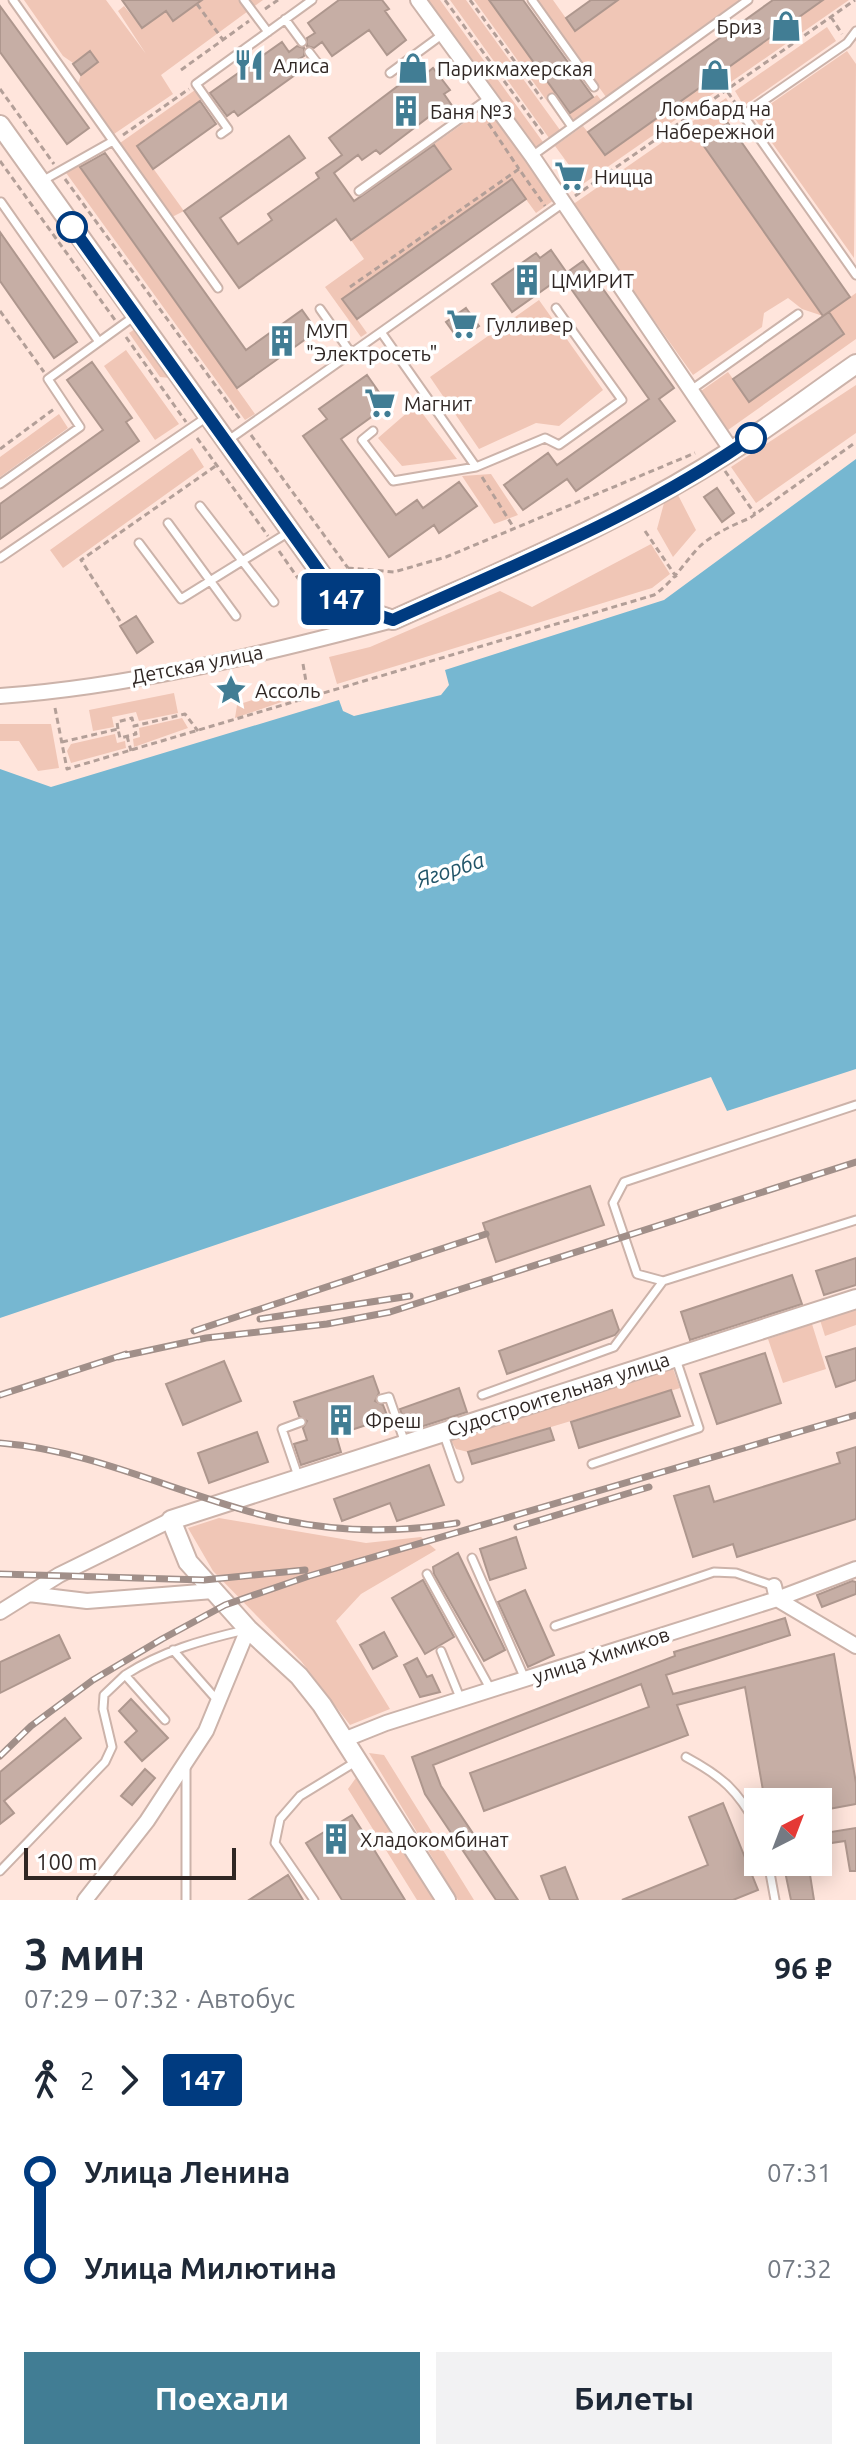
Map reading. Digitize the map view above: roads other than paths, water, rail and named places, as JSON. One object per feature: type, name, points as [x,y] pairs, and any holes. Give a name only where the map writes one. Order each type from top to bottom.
[{"type":"main road","points":[[0,125],[345,604],[393,620],[538,556],[727,445],[856,364]]},
{"type":"main road","name":"Судостроительная улица","points":[[171,1520],[856,1299]]},
{"type":"main road","points":[[171,1520],[188,1562],[248,1629],[299,1676],[346,1739],[446,1900]]},
{"type":"street","points":[[418,0],[532,156],[727,445]]},
{"type":"street","name":"Детская улица","points":[[0,696],[50,693],[263,652],[393,620]]},
{"type":"street","name":"Судостроительная улица","points":[[0,1611],[171,1520]]},
{"type":"street","name":"улица Химиков","points":[[346,1739],[776,1592],[856,1569]]},
{"type":"street","points":[[29,1594],[87,1601],[213,1591]]},
{"type":"street","points":[[776,1592],[856,1646]]},
{"type":"street","points":[[85,1900],[147,1821],[206,1731],[248,1629]]},
{"type":"lane","points":[[13,0],[218,288]]},
{"type":"lane","points":[[244,0],[268,32]]},
{"type":"lane","points":[[221,134],[228,129],[196,84],[312,0]]},
{"type":"lane","points":[[532,0],[594,87]]},
{"type":"lane","points":[[532,156],[748,0]]},
{"type":"lane","points":[[285,19],[302,42]]},
{"type":"lane","points":[[854,270],[743,115],[847,43],[856,31]]},
{"type":"lane","points":[[390,73],[443,34]]},
{"type":"lane","points":[[309,52],[322,69]]},
{"type":"lane","points":[[359,191],[489,98]]},
{"type":"lane","points":[[552,98],[572,127]]},
{"type":"lane","points":[[41,182],[113,141]]},
{"type":"lane","points":[[1,202],[99,342]]},
{"type":"lane","points":[[226,441],[562,204]]},
{"type":"lane","points":[[373,431],[362,440],[393,481],[476,467],[545,438],[559,445],[622,400],[556,308]]},
{"type":"lane","points":[[320,309],[351,353]]},
{"type":"lane","points":[[689,391],[798,314]]},
{"type":"lane","points":[[0,484],[80,427],[48,379],[136,315]]},
{"type":"lane","points":[[381,332],[476,467]]},
{"type":"lane","points":[[0,558],[208,416]]},
{"type":"lane","points":[[200,506],[274,602]]},
{"type":"lane","points":[[168,523],[236,616]]},
{"type":"lane","points":[[139,543],[181,599],[290,531]]},
{"type":"lane","points":[[856,1105],[624,1182],[613,1203],[637,1274],[663,1281],[856,1220]]},
{"type":"lane","points":[[482,1395],[614,1347],[663,1281]]},
{"type":"lane","points":[[592,1464],[699,1428],[675,1357]]},
{"type":"lane","points":[[525,1380],[533,1402]]},
{"type":"lane","points":[[381,1399],[389,1397],[405,1443]]},
{"type":"lane","points":[[299,1478],[282,1429],[301,1422]]},
{"type":"lane","points":[[443,1431],[459,1478]]},
{"type":"lane","points":[[472,1558],[525,1679]]},
{"type":"lane","points":[[555,1626],[714,1572],[736,1573],[776,1592]]},
{"type":"lane","points":[[427,1574],[491,1690]]},
{"type":"lane","points":[[0,1871],[105,1762],[112,1747],[103,1709],[104,1695],[125,1675],[173,1650],[248,1629]]},
{"type":"lane","points":[[173,1650],[218,1701]]},
{"type":"lane","points":[[441,1651],[461,1700]]},
{"type":"lane","points":[[125,1675],[165,1720]]},
{"type":"lane","points":[[686,1757],[721,1776],[744,1802]]},
{"type":"lane","points":[[314,1900],[275,1843],[280,1819],[300,1796],[359,1760]]},
{"type":"lane","points":[[186,1761],[186,1900]]},
{"type":"lane","points":[[771,1876],[775,1900]]},
{"type":"water","name":"Ягорба","points":[[856,459],[856,1069],[727,1111],[711,1077],[0,1318],[0,769],[51,787],[339,700],[343,711],[354,716],[441,695],[449,685],[445,670],[664,600]]},
{"type":"railway","points":[[118,1357],[206,1338],[327,1324],[390,1312],[856,1162]]},
{"type":"railway","points":[[194,1331],[486,1234]]},
{"type":"railway","points":[[260,1319],[410,1296]]},
{"type":"railway","points":[[0,1395],[126,1354]]},
{"type":"railway","points":[[0,1756],[31,1726],[93,1680],[225,1605],[309,1576],[856,1415]]},
{"type":"railway","points":[[0,1443],[98,1462],[226,1505],[307,1525],[382,1530],[457,1523]]},
{"type":"railway","points":[[517,1527],[649,1487]]},
{"type":"railway","points":[[0,1574],[204,1580],[305,1570]]},
{"type":"place","name":"Бриз","points":[[786,26]]},
{"type":"place","name":"Алиса","points":[[249,65]]},
{"type":"place","name":"Парикмахерская","points":[[413,68]]},
{"type":"place","name":"Ломбард на Набережной","points":[[715,75]]},
{"type":"place","name":"Баня №3","points":[[406,111]]},
{"type":"place","name":"Ницца","points":[[570,176]]},
{"type":"place","name":"ЦМИРИТ","points":[[527,280]]},
{"type":"place","name":"Гулливер","points":[[462,324]]},
{"type":"place","name":"МУП \"Электросеть\"","points":[[282,341]]},
{"type":"place","name":"Магнит","points":[[380,403]]},
{"type":"place","name":"Ассоль","points":[[231,690]]},
{"type":"place","name":"Фреш","points":[[341,1420]]},
{"type":"place","name":"Хладокомбинат","points":[[336,1839]]}]
